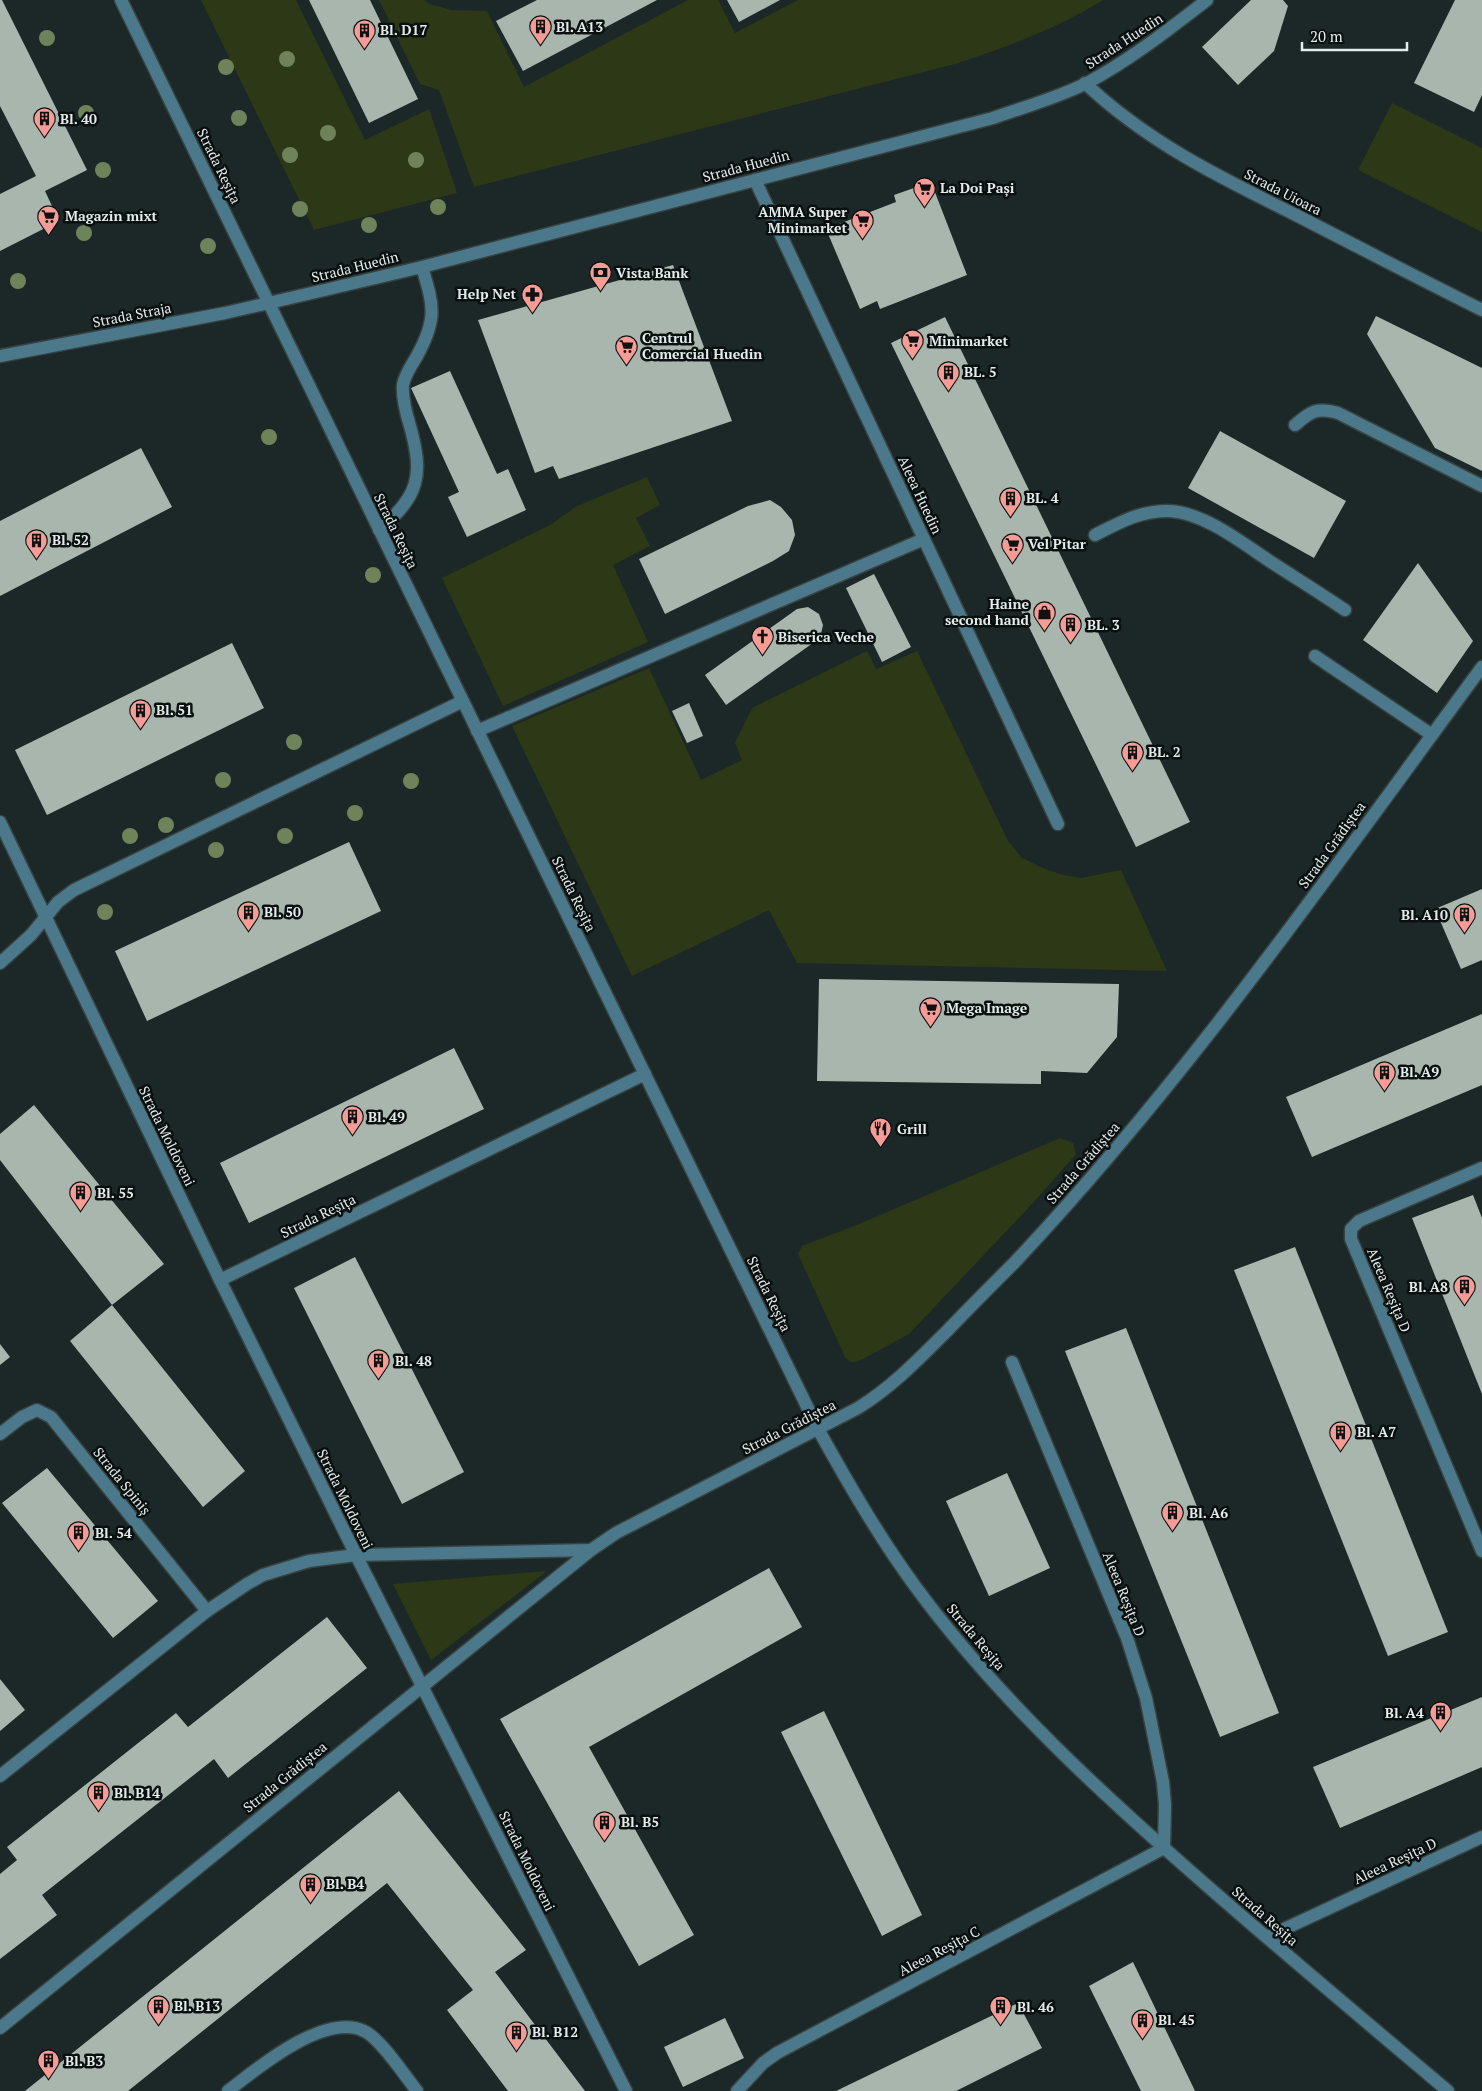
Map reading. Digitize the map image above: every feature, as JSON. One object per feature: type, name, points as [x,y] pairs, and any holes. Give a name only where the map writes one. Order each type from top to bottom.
[{"type":"street","name":"Strada Reșița","points":[[121,0],[818,1429],[844,1476],[889,1548],[948,1628],[1049,1740],[1164,1848],[1448,2091]]},
{"type":"street","name":"Strada Huedin","points":[[269,303],[422,266],[993,118],[1085,84],[1145,48],[1207,0]]},
{"type":"street","name":"Strada Uioara","points":[[1085,84],[1131,123],[1190,160],[1481,308]]},
{"type":"street","name":"Aleea Huedin","points":[[755,180],[1058,824]]},
{"type":"street","points":[[379,530],[406,505],[416,484],[416,448],[406,413],[403,384],[407,372],[427,336],[433,318],[432,301],[422,266]]},
{"type":"street","name":"Strada Straja","points":[[0,356],[269,303]]},
{"type":"street","points":[[1295,425],[1314,411],[1324,409],[1338,413],[1482,486]]},
{"type":"street","points":[[1095,535],[1126,518],[1150,512],[1172,511],[1198,517],[1241,542],[1345,610]]},
{"type":"street","points":[[478,731],[924,539]]},
{"type":"street","points":[[1315,656],[1432,735]]},
{"type":"street","name":"Strada Grădiștea","points":[[0,2028],[591,1550],[616,1532],[873,1399],[904,1374],[1046,1229],[1160,1096],[1221,1020],[1482,667]]},
{"type":"street","points":[[0,963],[31,935],[58,902],[74,890],[462,701]]},
{"type":"street","name":"Strada Moldoveni","points":[[0,822],[220,1280],[626,2091]]},
{"type":"street","name":"Strada Reșița","points":[[220,1280],[645,1074]]},
{"type":"street","name":"Aleea Reșița D","points":[[1482,1168],[1359,1221],[1351,1229],[1351,1239],[1482,1551]]},
{"type":"street","name":"Aleea Reșița D","points":[[1012,1362],[1127,1638],[1146,1698],[1163,1782],[1165,1805],[1164,1848]]},
{"type":"street","name":"Strada Spiniș","points":[[0,1434],[22,1417],[37,1410],[51,1417],[207,1611]]},
{"type":"street","points":[[0,1776],[207,1611],[247,1584],[276,1570],[309,1561],[356,1555],[591,1550]]},
{"type":"street","name":"Aleea Reșița D","points":[[1266,1937],[1482,1837]]},
{"type":"street","name":"Aleea Reșița C","points":[[737,2091],[763,2063],[777,2054],[1164,1848]]},
{"type":"street","points":[[228,2091],[255,2070],[304,2038],[326,2030],[346,2027],[364,2031],[379,2044],[417,2091]]},
{"type":"green space","points":[[201,0],[296,0],[365,140],[429,109],[457,193],[314,230]]},
{"type":"green space","points":[[379,0],[424,0],[430,4],[451,10],[487,11],[524,87],[688,0],[718,0],[735,33],[798,0],[1103,0],[1049,29],[955,64],[474,187],[439,90],[420,84]]},
{"type":"green space","points":[[1392,103],[1482,148],[1482,232],[1358,170]]},
{"type":"green space","points":[[647,477],[660,505],[636,518],[650,546],[613,565],[648,642],[503,706],[442,578],[550,525],[577,506]]},
{"type":"green space","points":[[867,651],[876,669],[917,651],[1008,841],[1022,858],[1045,869],[1064,875],[1081,878],[1121,870],[1167,971],[797,963],[769,910],[632,976],[512,726],[649,668],[701,780],[742,760],[735,743],[752,708]]},
{"type":"green space","points":[[1060,1138],[1073,1143],[1076,1154],[1033,1203],[909,1334],[860,1360],[855,1362],[849,1361],[845,1357],[798,1254],[802,1246],[859,1224]]},
{"type":"green space","points":[[547,1571],[431,1660],[393,1584]]},
{"type":"building","name":"Bl. 40","points":[[0,0],[2,0],[87,170],[45,191],[59,221],[0,251],[0,194],[36,176],[0,106]]},
{"type":"building","name":"Bl. D17","points":[[309,0],[370,0],[418,99],[369,123]]},
{"type":"building","name":"Bl. A13","points":[[537,0],[657,0],[523,71],[496,21]]},
{"type":"building","points":[[727,0],[780,0],[739,22]]},
{"type":"building","points":[[1251,0],[1283,0],[1288,6],[1274,51],[1238,85],[1202,47]]},
{"type":"building","points":[[1455,0],[1482,0],[1482,95],[1474,112],[1414,83]]},
{"type":"building","points":[[931,182],[967,275],[880,309],[877,301],[860,309],[826,229],[896,202],[894,195]]},
{"type":"building","name":"Centrul Comercial Huedin","points":[[673,265],[732,421],[559,479],[553,466],[535,473],[478,320]]},
{"type":"building","points":[[1376,316],[1482,368],[1482,471],[1435,448],[1367,334]]},
{"type":"building","points":[[945,317],[1190,822],[1136,847],[891,343]]},
{"type":"building","points":[[450,371],[497,474],[508,469],[526,510],[467,537],[448,497],[459,492],[411,388]]},
{"type":"building","points":[[1220,431],[1346,501],[1314,558],[1188,488]]},
{"type":"building","name":"Bl. 52","points":[[141,448],[172,507],[0,596],[0,521]]},
{"type":"building","points":[[770,500],[781,507],[792,520],[795,535],[789,551],[773,561],[665,614],[639,559],[748,506]]},
{"type":"building","points":[[1418,563],[1473,641],[1437,693],[1363,640]]},
{"type":"building","points":[[874,574],[911,647],[882,662],[846,588]]},
{"type":"building","name":"Biserica Veche","points":[[808,607],[819,614],[823,625],[820,638],[726,705],[705,675],[797,609]]},
{"type":"building","name":"Bl. 51","points":[[232,643],[264,708],[47,815],[15,750]]},
{"type":"building","points":[[689,703],[703,736],[687,743],[672,711]]},
{"type":"building","name":"Bl. 50","points":[[349,842],[381,911],[147,1021],[115,951]]},
{"type":"building","name":"Bl. A10","points":[[1482,889],[1482,960],[1461,969],[1435,909]]},
{"type":"building","name":"Mega Image","points":[[819,979],[1119,984],[1117,1037],[1087,1073],[1041,1071],[1041,1084],[817,1081]]},
{"type":"building","name":"Bl. A9","points":[[1482,1014],[1482,1085],[1312,1157],[1286,1097]]},
{"type":"building","name":"Bl. 49","points":[[454,1048],[484,1109],[249,1223],[220,1163]]},
{"type":"building","name":"Bl. 55","points":[[34,1105],[164,1264],[112,1305],[0,1160],[0,1134]]},
{"type":"building","name":"Bl. A8","points":[[1473,1195],[1482,1218],[1482,1394],[1412,1218]]},
{"type":"building","name":"Bl. A7","points":[[1295,1247],[1448,1632],[1388,1656],[1234,1270]]},
{"type":"building","name":"Bl. 48","points":[[355,1257],[464,1472],[402,1504],[294,1288]]},
{"type":"building","points":[[112,1305],[245,1471],[203,1507],[70,1341]]},
{"type":"building","name":"Bl. A6","points":[[1126,1328],[1279,1713],[1220,1737],[1065,1351]]},
{"type":"building","points":[[0,1344],[10,1357],[0,1365]]},
{"type":"building","name":"Bl. 54","points":[[47,1468],[158,1601],[113,1638],[2,1503]]},
{"type":"building","points":[[1007,1473],[1050,1568],[989,1596],[946,1501]]},
{"type":"building","name":"Bl. B5","points":[[769,1568],[802,1627],[589,1747],[694,1935],[639,1966],[500,1719]]},
{"type":"building","name":"Bl. B14","points":[[327,1617],[367,1668],[228,1778],[214,1759],[42,1895],[57,1915],[0,1959],[0,1874],[17,1860],[7,1847],[176,1713],[188,1727]]},
{"type":"building","points":[[0,1679],[25,1710],[0,1731]]},
{"type":"building","name":"Bl. A4","points":[[1482,1697],[1482,1767],[1340,1828],[1313,1767]]},
{"type":"building","points":[[824,1711],[922,1915],[882,1936],[781,1732]]},
{"type":"building","points":[[399,1791],[526,1950],[495,1972],[585,2091],[508,2091],[447,2010],[473,1990],[387,1883],[128,2091],[25,2091]]},
{"type":"building","name":"Bl. 45","points":[[1133,1962],[1195,2091],[1141,2091],[1089,1986]]},
{"type":"building","name":"Bl. 46","points":[[1018,2003],[1042,2048],[956,2091],[836,2091]]},
{"type":"building","points":[[725,2018],[744,2058],[683,2087],[664,2047]]},
{"type":"place","name":"Bl. A13","points":[[540,46]]},
{"type":"place","name":"Bl. D17","points":[[364,49]]},
{"type":"place","name":"Bl. 40","points":[[44,138]]},
{"type":"place","name":"La Doi Pași","points":[[924,207]]},
{"type":"place","name":"Magazin mixt","points":[[49,235]]},
{"type":"place","name":"AMMA Super Minimarket","points":[[863,239]]},
{"type":"place","name":"Vista Bank","points":[[600,292]]},
{"type":"place","name":"Help Net","points":[[532,313]]},
{"type":"place","name":"Minimarket","points":[[913,360]]},
{"type":"place","name":"Centrul Comercial Huedin","points":[[626,365]]},
{"type":"place","name":"BL. 5","points":[[948,391]]},
{"type":"place","name":"BL. 4","points":[[1010,517]]},
{"type":"place","name":"Bl. 52","points":[[36,559]]},
{"type":"place","name":"Vel Pitar","points":[[1012,563]]},
{"type":"place","name":"Haine second hand","points":[[1045,631]]},
{"type":"place","name":"BL. 3","points":[[1071,644]]},
{"type":"place","name":"Biserica Veche","points":[[762,656]]},
{"type":"place","name":"Bl. 51","points":[[140,729]]},
{"type":"place","name":"BL. 2","points":[[1132,771]]},
{"type":"place","name":"Bl. 50","points":[[248,931]]},
{"type":"place","name":"Bl. A10","points":[[1464,934]]},
{"type":"place","name":"Mega Image","points":[[930,1027]]},
{"type":"place","name":"Bl. A9","points":[[1384,1091]]},
{"type":"place","name":"Bl. 49","points":[[352,1136]]},
{"type":"place","name":"Grill","points":[[881,1148]]},
{"type":"place","name":"Bl. 55","points":[[81,1212]]},
{"type":"place","name":"Bl. A8","points":[[1464,1306]]},
{"type":"place","name":"Bl. 48","points":[[379,1380]]},
{"type":"place","name":"Bl. A7","points":[[1341,1451]]},
{"type":"place","name":"Bl. A6","points":[[1173,1532]]},
{"type":"place","name":"Bl. 54","points":[[79,1552]]},
{"type":"place","name":"Bl. A4","points":[[1440,1732]]},
{"type":"place","name":"Bl. B14","points":[[98,1812]]},
{"type":"place","name":"Bl. B5","points":[[605,1841]]},
{"type":"place","name":"Bl. B4","points":[[310,1903]]},
{"type":"place","name":"Bl. B13","points":[[158,2025]]},
{"type":"place","name":"Bl. 46","points":[[1001,2026]]},
{"type":"place","name":"Bl. 45","points":[[1142,2039]]},
{"type":"place","name":"Bl. B12","points":[[516,2051]]},
{"type":"place","name":"Bl. B3","points":[[49,2080]]}]
